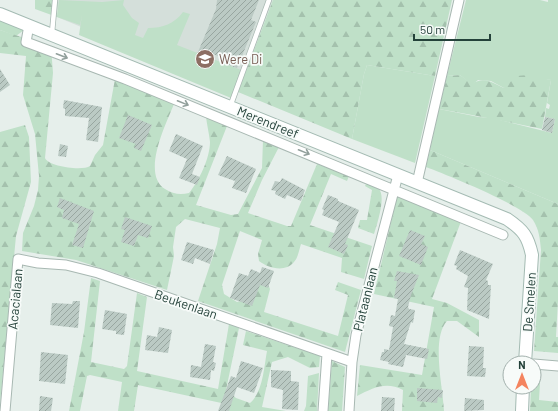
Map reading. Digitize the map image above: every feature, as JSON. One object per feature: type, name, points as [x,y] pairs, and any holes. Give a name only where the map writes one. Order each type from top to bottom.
[{"type":"street","points":[[417,183],[459,0]]},
{"type":"street","name":"Merendreef","points":[[0,14],[507,219],[521,228],[529,241]]},
{"type":"street","name":"Merendreef","points":[[29,25],[26,42],[125,79],[503,235]]},
{"type":"street","name":"Plataanlaan","points":[[349,411],[352,362],[356,335],[398,175]]},
{"type":"street","name":"De Smelen","points":[[526,355],[532,255],[529,241]]},
{"type":"street","name":"Beukenlaan","points":[[18,259],[38,263],[66,265],[98,273],[352,362]]},
{"type":"street","name":"Acacialaan","points":[[5,411],[18,259]]},
{"type":"street","points":[[323,411],[326,354]]},
{"type":"street","points":[[542,365],[558,366]]},
{"type":"street","points":[[522,411],[523,395]]},
{"type":"lane","points":[[52,35],[55,0]]},
{"type":"lane","points":[[230,107],[269,0]]},
{"type":"shaded area","name":"Were Di","points":[[58,0],[273,0],[238,92],[57,17]]},
{"type":"green space","points":[[35,0],[58,0],[57,17],[35,9]]},
{"type":"green space","points":[[59,0],[102,2],[124,0],[123,5],[132,18],[139,23],[135,35],[143,38],[148,28],[168,24],[176,20],[183,12],[190,14],[177,45],[241,70],[231,98],[79,35],[82,15],[80,25],[57,17]]},
{"type":"green space","points":[[273,0],[452,0],[435,76],[367,65],[352,139],[238,92]]},
{"type":"green space","points":[[466,0],[540,0],[548,2],[548,0],[558,0],[558,204],[430,150],[439,109],[492,118],[552,133],[555,119],[545,117],[546,108],[549,109],[550,105],[547,103],[551,80],[543,79],[504,88],[491,81],[478,80],[472,85],[460,75],[447,76]]},
{"type":"green space","points":[[0,20],[24,30],[16,36],[0,30]]},
{"type":"green space","points":[[0,30],[51,47],[53,73],[45,158],[53,164],[74,168],[90,166],[95,155],[103,145],[115,79],[174,104],[161,136],[155,161],[155,172],[158,182],[165,189],[171,192],[180,194],[189,193],[203,169],[210,148],[206,117],[227,126],[196,205],[231,215],[238,214],[262,168],[263,140],[279,147],[262,180],[248,213],[291,226],[317,164],[349,176],[347,181],[331,174],[310,225],[372,246],[364,279],[341,272],[342,258],[301,244],[294,262],[290,265],[281,268],[267,266],[259,261],[258,254],[262,240],[240,231],[222,285],[224,294],[237,302],[241,301],[252,282],[268,284],[270,289],[264,312],[338,336],[348,295],[335,290],[338,282],[361,290],[345,352],[198,301],[217,244],[220,228],[185,219],[176,227],[173,247],[174,256],[167,290],[76,260],[22,251],[23,233],[34,206],[38,190],[39,176],[35,134],[23,95],[26,56],[0,53]]},
{"type":"green space","points":[[367,65],[435,76],[415,163],[352,139]]},
{"type":"green space","points":[[460,75],[472,84],[480,80],[484,80],[504,88],[516,76],[528,75],[551,80],[542,129],[439,109],[447,76]]},
{"type":"green space","points":[[25,125],[29,137],[31,182],[16,236],[0,404],[0,132]]},
{"type":"green space","points":[[430,150],[558,204],[558,301],[556,337],[558,337],[558,353],[534,351],[541,250],[540,238],[535,223],[526,214],[500,199],[426,167]]},
{"type":"green space","points":[[366,184],[378,188],[382,197],[379,217],[374,234],[358,228],[360,220],[367,220],[372,190],[365,186]]},
{"type":"green space","points":[[398,193],[463,216],[432,299],[447,303],[479,320],[479,337],[457,321],[447,321],[442,329],[439,364],[444,411],[402,411],[403,390],[397,387],[385,386],[374,388],[357,396],[360,365],[422,375],[434,307],[374,294]]},
{"type":"green space","points":[[91,278],[100,281],[91,362],[124,369],[127,366],[137,293],[147,297],[137,371],[218,389],[229,324],[239,328],[226,390],[236,398],[250,403],[258,392],[267,351],[243,345],[246,331],[320,356],[319,367],[310,368],[288,357],[272,362],[262,407],[286,411],[225,411],[226,404],[138,385],[134,411],[118,411],[122,382],[90,375],[87,376],[80,411],[69,411],[84,332]]},
{"type":"green space","points":[[332,361],[345,367],[342,411],[328,411]]},
{"type":"green space","points":[[319,373],[317,411],[304,411],[306,406],[308,376]]},
{"type":"green space","points":[[531,395],[539,395],[539,400],[558,402],[558,411],[530,411]]},
{"type":"building","points":[[217,0],[259,0],[251,20],[256,22],[237,68],[226,64],[227,60],[211,53],[209,57],[198,52],[216,9]]},
{"type":"building","points":[[0,69],[10,85],[0,92]]},
{"type":"building","points":[[64,100],[102,107],[98,142],[86,140],[89,118],[65,116],[65,109],[63,108]]},
{"type":"building","points":[[128,115],[152,125],[141,151],[134,148],[136,144],[119,138]]},
{"type":"building","points":[[545,117],[555,119],[552,133],[542,130]]},
{"type":"building","points":[[176,134],[203,146],[192,174],[200,177],[197,185],[179,178],[187,159],[169,151]]},
{"type":"building","points":[[60,144],[68,146],[66,157],[58,156]]},
{"type":"building","points":[[227,156],[256,169],[246,193],[232,188],[235,181],[218,175]]},
{"type":"building","points":[[282,178],[305,190],[301,201],[287,195],[285,199],[275,194],[276,191],[271,190],[275,181],[280,182]]},
{"type":"building","points":[[328,195],[359,210],[345,244],[348,245],[344,254],[328,247],[339,222],[322,215],[324,210],[322,209]]},
{"type":"building","points":[[60,198],[94,211],[83,248],[72,245],[79,224],[62,218],[64,210],[57,207]]},
{"type":"building","points":[[125,217],[152,226],[148,238],[138,235],[134,246],[121,242],[125,230],[121,229]]},
{"type":"building","points":[[410,230],[425,236],[421,244],[428,247],[421,265],[399,256]]},
{"type":"building","points":[[187,242],[214,250],[210,264],[195,258],[193,264],[181,260]]},
{"type":"building","points":[[460,250],[493,264],[486,280],[488,281],[488,285],[491,285],[489,319],[467,310],[468,288],[464,287],[468,276],[456,269],[457,266],[454,265]]},
{"type":"building","points":[[262,267],[274,271],[268,288],[260,285],[252,306],[230,298],[239,273],[248,276],[251,269],[260,273]]},
{"type":"building","points":[[397,271],[419,275],[408,307],[409,309],[415,310],[413,323],[411,322],[404,344],[429,349],[427,359],[406,355],[403,367],[388,364],[389,362],[380,360],[384,349],[389,350],[393,327],[389,326],[391,315],[395,316],[398,299],[394,298],[397,281],[394,281]]},
{"type":"building","points":[[73,301],[80,301],[78,328],[50,325],[52,303],[72,304]]},
{"type":"building","points":[[105,310],[127,314],[124,335],[116,334],[116,331],[102,329]]},
{"type":"building","points":[[159,327],[172,330],[168,353],[145,350],[147,335],[157,337]]},
{"type":"building","points":[[205,344],[216,346],[213,362],[216,363],[214,371],[211,370],[210,380],[190,377],[191,365],[201,367]]},
{"type":"building","points":[[469,346],[484,347],[483,368],[486,368],[485,377],[467,376]]},
{"type":"building","points":[[41,352],[68,355],[65,384],[39,381]]},
{"type":"building","points":[[241,361],[263,368],[254,393],[237,387],[229,411],[218,411],[231,376],[236,378]]},
{"type":"building","points":[[271,370],[291,371],[291,381],[299,382],[298,410],[282,409],[283,390],[271,387]]},
{"type":"building","points":[[417,388],[443,390],[442,398],[438,397],[437,403],[417,401]]},
{"type":"building","points":[[40,396],[53,398],[51,411],[39,411]]},
{"type":"building","points":[[382,397],[395,398],[394,411],[381,411]]},
{"type":"building","points":[[465,398],[484,400],[484,410],[464,411]]},
{"type":"place","name":"Were Di","points":[[205,59]]}]
